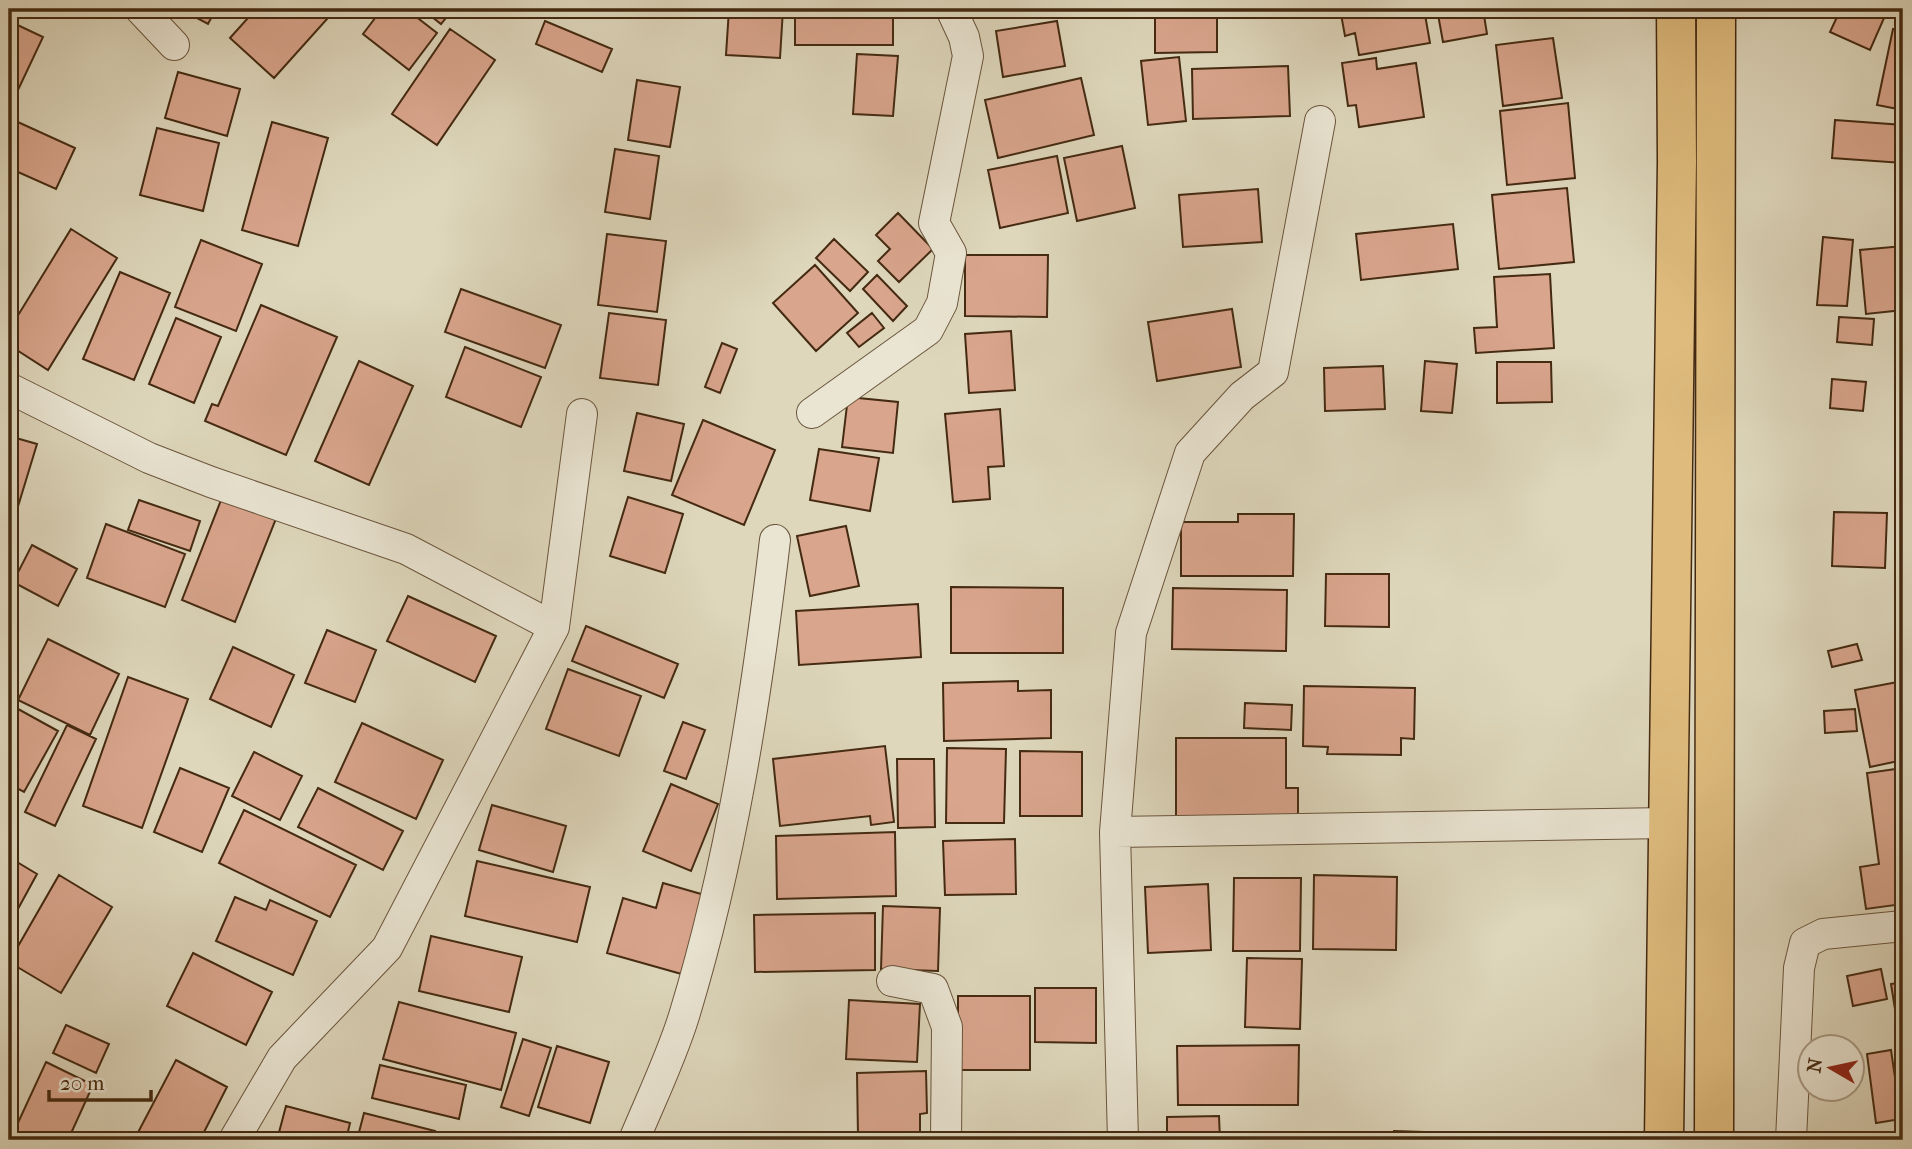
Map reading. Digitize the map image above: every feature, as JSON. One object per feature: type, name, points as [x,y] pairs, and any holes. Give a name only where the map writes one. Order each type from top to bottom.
[{"type":"highway","points":[[1664,1140],[1676,9]]},
{"type":"highway","points":[[1714,1140],[1716,9]]},
{"type":"street","points":[[140,9],[174,45]]},
{"type":"street","points":[[812,413],[928,330],[942,303],[951,253],[934,223],[968,56],[964,37],[951,9]]},
{"type":"street","points":[[1123,1140],[1115,832],[1131,633],[1190,453],[1242,396],[1273,372],[1320,121]]},
{"type":"street","points":[[9,388],[149,458],[406,549],[554,627]]},
{"type":"street","points":[[234,1140],[282,1058],[387,948],[554,627],[582,414]]},
{"type":"street","points":[[635,1140],[683,1019],[708,931],[747,746],[775,540]]},
{"type":"street","points":[[1115,832],[1668,823]]},
{"type":"street","points":[[1791,1140],[1799,968],[1805,943],[1823,934],[1903,926]]},
{"type":"street","points":[[892,981],[933,989],[947,1027],[946,1140]]},
{"type":"building","points":[[180,9],[216,9],[208,24]]},
{"type":"building","points":[[256,9],[336,9],[274,78],[230,38]]},
{"type":"building","points":[[382,9],[406,9],[437,33],[409,70],[363,34]]},
{"type":"building","points":[[422,9],[453,9],[441,24]]},
{"type":"building","points":[[729,9],[783,9],[780,58],[726,55]]},
{"type":"building","points":[[795,9],[893,9],[893,45],[795,45]]},
{"type":"building","points":[[1340,9],[1424,9],[1430,43],[1359,55],[1355,33],[1345,36]]},
{"type":"building","points":[[1437,9],[1483,9],[1487,34],[1443,42]]},
{"type":"building","points":[[1826,9],[1888,9],[1870,50],[1830,32],[1837,17],[1824,12]]},
{"type":"building","points":[[1217,12],[1217,52],[1155,53],[1155,13]]},
{"type":"building","points":[[9,21],[43,37],[9,109]]},
{"type":"building","points":[[545,21],[612,49],[602,72],[536,44]]},
{"type":"building","points":[[1057,21],[1065,66],[1003,77],[996,31]]},
{"type":"building","points":[[450,29],[495,60],[437,145],[392,114]]},
{"type":"building","points":[[1893,29],[1903,31],[1903,110],[1877,105]]},
{"type":"building","points":[[1553,38],[1562,98],[1503,106],[1496,45]]},
{"type":"building","points":[[857,54],[898,56],[893,116],[853,114]]},
{"type":"building","points":[[1179,57],[1186,121],[1148,125],[1141,61]]},
{"type":"building","points":[[1376,58],[1377,69],[1416,63],[1424,117],[1359,127],[1356,105],[1348,106],[1342,63]]},
{"type":"building","points":[[1288,66],[1290,116],[1193,119],[1192,69]]},
{"type":"building","points":[[178,72],[240,89],[227,136],[165,118]]},
{"type":"building","points":[[1081,78],[1094,135],[998,158],[985,100]]},
{"type":"building","points":[[637,80],[680,87],[670,147],[628,140]]},
{"type":"building","points":[[1568,103],[1575,178],[1507,185],[1500,111]]},
{"type":"building","points":[[9,118],[75,148],[56,189],[9,168]]},
{"type":"building","points":[[1835,120],[1903,125],[1903,163],[1832,158]]},
{"type":"building","points":[[272,122],[328,138],[298,246],[242,230]]},
{"type":"building","points":[[157,128],[219,143],[203,211],[140,195]]},
{"type":"building","points":[[1122,146],[1135,208],[1077,221],[1064,158]]},
{"type":"building","points":[[615,149],[659,156],[650,219],[605,212]]},
{"type":"building","points":[[1057,156],[1068,213],[1000,228],[988,170]]},
{"type":"building","points":[[1567,188],[1574,262],[1499,269],[1492,195]]},
{"type":"building","points":[[1258,189],[1262,242],[1183,247],[1179,195]]},
{"type":"building","points":[[898,213],[933,249],[899,282],[878,261],[890,249],[876,235]]},
{"type":"building","points":[[1453,224],[1458,269],[1361,280],[1356,234]]},
{"type":"building","points":[[71,229],[117,258],[48,370],[9,345],[9,330]]},
{"type":"building","points":[[607,234],[666,241],[657,312],[598,305]]},
{"type":"building","points":[[1823,237],[1853,240],[1847,306],[1817,305]]},
{"type":"building","points":[[834,239],[868,272],[850,291],[816,258]]},
{"type":"building","points":[[201,240],[262,264],[236,331],[175,307]]},
{"type":"building","points":[[1903,246],[1903,310],[1866,314],[1860,250]]},
{"type":"building","points":[[965,255],[1048,255],[1047,317],[965,316]]},
{"type":"building","points":[[815,265],[858,313],[816,351],[773,303]]},
{"type":"building","points":[[120,272],[170,293],[134,380],[83,359]]},
{"type":"building","points":[[1550,274],[1554,348],[1476,353],[1474,328],[1497,327],[1494,277]]},
{"type":"building","points":[[877,275],[907,306],[893,321],[863,289]]},
{"type":"building","points":[[461,289],[561,325],[545,368],[445,332]]},
{"type":"building","points":[[261,305],[337,337],[286,455],[205,421],[212,404],[218,406]]},
{"type":"building","points":[[1232,309],[1241,367],[1157,381],[1148,322]]},
{"type":"building","points":[[609,313],[666,320],[658,385],[600,378]]},
{"type":"building","points":[[872,313],[884,328],[859,347],[847,333]]},
{"type":"building","points":[[1839,317],[1874,319],[1872,345],[1837,342]]},
{"type":"building","points":[[176,318],[221,337],[194,403],[149,384]]},
{"type":"building","points":[[1011,331],[1015,390],[969,393],[965,334]]},
{"type":"building","points":[[722,343],[737,349],[720,393],[705,387]]},
{"type":"building","points":[[465,347],[541,377],[521,427],[446,397]]},
{"type":"building","points":[[359,361],[413,386],[369,485],[315,461]]},
{"type":"building","points":[[1425,361],[1457,364],[1452,413],[1421,411]]},
{"type":"building","points":[[1497,362],[1551,362],[1552,402],[1497,403]]},
{"type":"building","points":[[1383,366],[1385,409],[1325,411],[1324,368]]},
{"type":"building","points":[[1832,379],[1866,382],[1863,411],[1830,408]]},
{"type":"building","points":[[848,397],[898,402],[893,453],[842,447]]},
{"type":"building","points":[[1000,409],[1004,466],[988,467],[990,499],[953,502],[945,414]]},
{"type":"building","points":[[637,413],[684,424],[671,481],[624,471]]},
{"type":"building","points":[[703,420],[775,450],[744,525],[672,495]]},
{"type":"building","points":[[9,436],[37,444],[9,536]]},
{"type":"building","points":[[819,449],[879,458],[870,511],[810,500]]},
{"type":"building","points":[[223,495],[277,516],[235,622],[182,600]]},
{"type":"building","points":[[628,497],[683,514],[665,573],[610,556]]},
{"type":"building","points":[[139,500],[200,521],[190,551],[128,530]]},
{"type":"building","points":[[1834,512],[1887,513],[1885,568],[1832,566]]},
{"type":"building","points":[[1238,514],[1294,514],[1293,576],[1181,576],[1181,522],[1238,522]]},
{"type":"building","points":[[106,524],[185,554],[165,607],[87,578]]},
{"type":"building","points":[[846,526],[859,586],[810,596],[797,536]]},
{"type":"building","points":[[32,545],[77,569],[58,606],[13,582]]},
{"type":"building","points":[[1326,574],[1389,574],[1389,627],[1325,626]]},
{"type":"building","points":[[951,587],[1063,588],[1063,653],[951,653]]},
{"type":"building","points":[[1173,588],[1287,590],[1286,651],[1172,649]]},
{"type":"building","points":[[408,596],[496,636],[475,682],[387,641]]},
{"type":"building","points":[[918,604],[921,657],[799,665],[796,611]]},
{"type":"building","points":[[586,626],[678,664],[664,698],[572,661]]},
{"type":"building","points":[[327,630],[376,650],[355,702],[305,683]]},
{"type":"building","points":[[48,639],[119,674],[90,735],[18,700]]},
{"type":"building","points":[[1857,644],[1862,660],[1832,667],[1828,651]]},
{"type":"building","points":[[233,647],[294,675],[271,727],[210,699]]},
{"type":"building","points":[[568,669],[641,696],[619,756],[546,729]]},
{"type":"building","points":[[128,677],[188,699],[142,828],[83,806]]},
{"type":"building","points":[[1018,681],[1018,691],[1051,690],[1051,738],[944,741],[943,683]]},
{"type":"building","points":[[1903,681],[1903,760],[1870,767],[1855,690]]},
{"type":"building","points":[[1304,686],[1415,688],[1414,739],[1401,738],[1401,755],[1327,754],[1328,747],[1303,746]]},
{"type":"building","points":[[1245,703],[1292,705],[1291,730],[1244,728]]},
{"type":"building","points":[[9,704],[58,731],[24,792],[9,784]]},
{"type":"building","points":[[1855,709],[1857,731],[1825,733],[1824,711]]},
{"type":"building","points":[[683,722],[705,730],[686,779],[664,771]]},
{"type":"building","points":[[362,723],[443,760],[416,819],[335,782]]},
{"type":"building","points":[[67,725],[96,739],[55,826],[25,812]]},
{"type":"building","points":[[1176,738],[1286,738],[1286,788],[1298,788],[1298,817],[1176,816]]},
{"type":"building","points":[[885,746],[894,822],[871,825],[870,816],[780,826],[773,759]]},
{"type":"building","points":[[947,748],[1006,749],[1004,823],[946,823]]},
{"type":"building","points":[[1020,751],[1082,752],[1082,816],[1020,816]]},
{"type":"building","points":[[254,752],[302,776],[280,820],[232,796]]},
{"type":"building","points":[[897,759],[934,759],[935,827],[898,828]]},
{"type":"building","points":[[180,768],[229,788],[202,852],[154,832]]},
{"type":"building","points":[[1903,768],[1903,904],[1866,909],[1860,867],[1879,864],[1867,773]]},
{"type":"building","points":[[671,784],[718,804],[691,871],[643,851]]},
{"type":"building","points":[[318,788],[403,831],[383,870],[298,827]]},
{"type":"building","points":[[492,805],[566,826],[553,872],[479,850]]},
{"type":"building","points":[[244,810],[356,865],[330,917],[219,863]]},
{"type":"building","points":[[895,832],[896,896],[777,899],[776,836]]},
{"type":"building","points":[[1015,839],[1016,894],[945,895],[943,841]]},
{"type":"building","points":[[12,859],[37,874],[13,918],[9,915],[9,866]]},
{"type":"building","points":[[477,861],[590,887],[577,942],[465,916]]},
{"type":"building","points":[[59,875],[112,907],[61,993],[9,962]]},
{"type":"building","points":[[1314,875],[1397,877],[1396,950],[1313,949]]},
{"type":"building","points":[[1234,878],[1301,878],[1300,951],[1233,951]]},
{"type":"building","points":[[663,883],[708,896],[685,975],[607,953],[623,898],[656,908]]},
{"type":"building","points":[[1208,884],[1211,950],[1148,953],[1145,887]]},
{"type":"building","points":[[235,897],[266,910],[270,900],[317,921],[293,975],[216,941]]},
{"type":"building","points":[[883,906],[940,908],[938,971],[881,969]]},
{"type":"building","points":[[875,913],[875,970],[755,972],[754,915]]},
{"type":"building","points":[[431,936],[522,957],[509,1012],[419,991]]},
{"type":"building","points":[[193,953],[272,992],[246,1045],[167,1006]]},
{"type":"building","points":[[1247,958],[1302,959],[1300,1029],[1245,1027]]},
{"type":"building","points":[[1881,969],[1887,999],[1853,1006],[1847,976]]},
{"type":"building","points":[[1903,982],[1903,1060],[1891,984]]},
{"type":"building","points":[[1035,988],[1096,988],[1096,1043],[1035,1042]]},
{"type":"building","points":[[958,996],[1030,996],[1030,1070],[958,1070]]},
{"type":"building","points":[[849,1000],[920,1004],[917,1062],[846,1059]]},
{"type":"building","points":[[399,1002],[516,1033],[501,1090],[383,1059]]},
{"type":"building","points":[[66,1025],[109,1044],[96,1073],[53,1053]]},
{"type":"building","points":[[523,1039],[551,1048],[529,1116],[501,1107]]},
{"type":"building","points":[[1299,1045],[1298,1105],[1178,1105],[1177,1046]]},
{"type":"building","points":[[557,1046],[609,1062],[590,1123],[538,1107]]},
{"type":"building","points":[[1891,1050],[1901,1119],[1876,1123],[1867,1054]]},
{"type":"building","points":[[176,1060],[227,1087],[200,1140],[134,1140]]},
{"type":"building","points":[[46,1062],[93,1085],[68,1140],[10,1140]]},
{"type":"building","points":[[380,1065],[466,1085],[459,1119],[372,1098]]},
{"type":"building","points":[[926,1071],[927,1113],[920,1114],[920,1134],[858,1136],[857,1073]]},
{"type":"building","points":[[286,1106],[350,1123],[346,1140],[277,1140]]},
{"type":"building","points":[[364,1113],[435,1131],[432,1140],[357,1140]]},
{"type":"building","points":[[1219,1116],[1220,1140],[1167,1140],[1167,1117]]},
{"type":"building","points":[[1394,1131],[1454,1133],[1453,1140],[1394,1140]]}]
